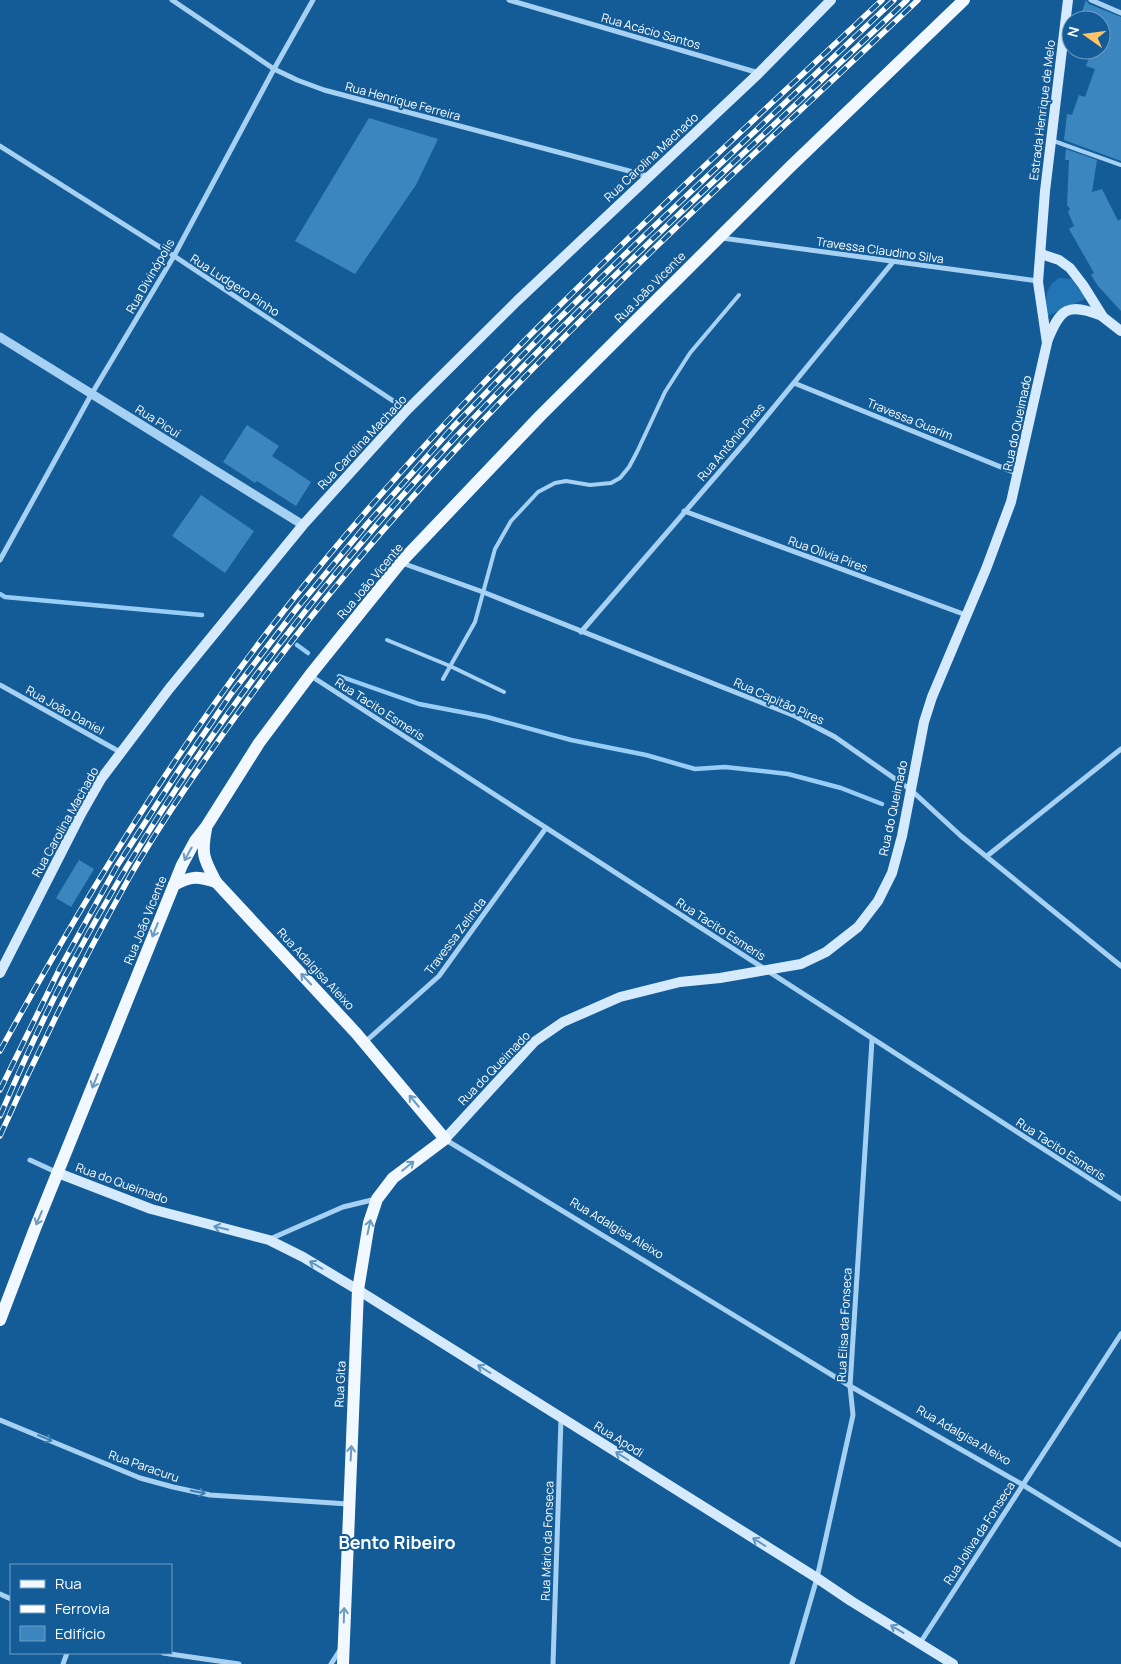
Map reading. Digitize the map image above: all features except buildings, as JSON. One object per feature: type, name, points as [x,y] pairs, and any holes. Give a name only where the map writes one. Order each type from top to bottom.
[{"type":"main road","name":"Rua Carolina Machado","points":[[0,973],[81,814],[101,779],[169,688],[303,525],[407,410],[517,301],[759,73],[831,0]]},
{"type":"main road","name":"Rua João Vicente","points":[[0,1320],[174,885],[195,841],[206,827],[259,743],[310,675],[401,562],[540,416],[720,237],[964,0]]},
{"type":"main road","name":"Estrada Henrique de Melo","points":[[1042,224],[1068,0]]},
{"type":"main road","name":"Rua do Queimado","points":[[445,1139],[534,1042],[564,1022],[620,998],[680,982],[720,978],[801,964],[826,952],[858,927],[878,901],[892,873],[924,722],[932,697],[986,569],[1011,502],[1019,474],[1047,343],[1038,282],[1042,224]]},
{"type":"main road","points":[[1041,254],[1059,260],[1070,268],[1103,317]]},
{"type":"main road","points":[[1047,343],[1057,320],[1064,313],[1072,309],[1087,310],[1103,317],[1121,331]]},
{"type":"main road","name":"Rua Adalgisa Aleixo","points":[[206,827],[202,850],[205,862],[216,882],[365,1042],[445,1139]]},
{"type":"main road","points":[[174,885],[194,877],[216,882]]},
{"type":"main road","name":"Rua Gita","points":[[343,1664],[358,1290],[369,1223],[377,1198],[393,1178],[445,1139]]},
{"type":"main road","name":"Rua do Queimado","points":[[58,1173],[151,1209],[269,1240]]},
{"type":"main road","name":"Rua Apodi","points":[[269,1240],[303,1257],[358,1290],[953,1664]]},
{"type":"street","name":"Rua Henrique Ferreira","points":[[172,0],[274,69],[324,90],[648,176]]},
{"type":"street","name":"Rua Divinópolis","points":[[0,560],[91,394],[174,256],[313,0]]},
{"type":"street","name":"Rua Acácio Santos","points":[[509,0],[759,73]]},
{"type":"street","points":[[1091,0],[1121,13]]},
{"type":"street","name":"Rua Ludgero Pinho","points":[[0,146],[174,256],[407,410]]},
{"type":"street","name":"Travessa Claudino Silva","points":[[720,237],[1038,282]]},
{"type":"street","name":"Rua Antônio Pires","points":[[581,632],[747,440],[893,262]]},
{"type":"street","name":"Rua Picuí","points":[[0,337],[303,525]]},
{"type":"street","name":"Travessa Guarim","points":[[794,383],[1019,474]]},
{"type":"street","name":"Rua Olivia Pires","points":[[684,512],[966,615]]},
{"type":"street","name":"Rua Capitão Pires","points":[[401,562],[483,592],[795,716],[835,737],[911,790],[961,836],[1121,966]]},
{"type":"street","name":"Rua Tacito Esmeris","points":[[310,675],[872,1040],[1121,1199]]},
{"type":"street","name":"Rua João Daniel","points":[[0,685],[120,752]]},
{"type":"street","points":[[987,856],[1121,749]]},
{"type":"street","name":"Travessa Zelinda","points":[[365,1042],[439,976],[546,828]]},
{"type":"street","name":"Rua Elisa da Fonseca","points":[[792,1664],[817,1578],[853,1415],[850,1386],[872,1040]]},
{"type":"street","name":"Rua Adalgisa Aleixo","points":[[445,1139],[850,1386],[1023,1485],[1121,1545]]},
{"type":"street","name":"Rua do Queimado","points":[[30,1160],[58,1173]]},
{"type":"street","points":[[269,1240],[315,1218],[344,1207],[377,1198]]},
{"type":"street","name":"Rua Joliva da Fonseca","points":[[920,1643],[1121,1334]]},
{"type":"street","name":"Rua Mário da Fonseca","points":[[552,1664],[562,1418]]},
{"type":"street","name":"Rua Paracuru","points":[[0,1420],[140,1478],[173,1487],[210,1495],[348,1504]]},
{"type":"street","points":[[331,1664],[343,1646]]},
{"type":"street","points":[[170,1654],[239,1664]]},
{"type":"lane","points":[[1052,140],[1121,165]]},
{"type":"lane","points":[[443,679],[475,622],[496,549],[511,521],[538,492],[555,483],[566,481],[590,485],[610,483],[620,478],[630,467],[665,392],[690,353],[739,295]]},
{"type":"lane","points":[[387,640],[450,666],[504,692]]},
{"type":"shaded area","points":[[1059,278],[1072,279],[1087,298],[1046,317],[1048,290]]},
{"type":"waterway","points":[[0,594],[5,597],[202,615]]},
{"type":"waterway","points":[[297,645],[308,653]]},
{"type":"waterway","points":[[339,676],[419,704],[487,717],[571,740],[646,755],[695,769],[725,767],[788,774],[841,788],[882,804]]},
{"type":"railway","points":[[0,1051],[100,878],[172,765],[249,656],[357,522],[427,443],[574,291],[650,217],[882,0]]},
{"type":"railway","points":[[0,1090],[60,968],[117,866],[231,694],[297,608],[367,524],[453,427],[544,333],[894,0]]},
{"type":"railway","points":[[0,1116],[32,1043],[59,989],[100,912],[135,854],[171,797],[248,686],[331,580],[436,458],[566,323],[701,193],[907,0]]},
{"type":"railway","points":[[0,1136],[61,1006],[94,941],[142,856],[214,747],[318,608],[397,515],[479,425],[564,337],[651,251],[918,0]]},
{"type":"district","name":"Bento Ribeiro","points":[[397,1542]]}]
